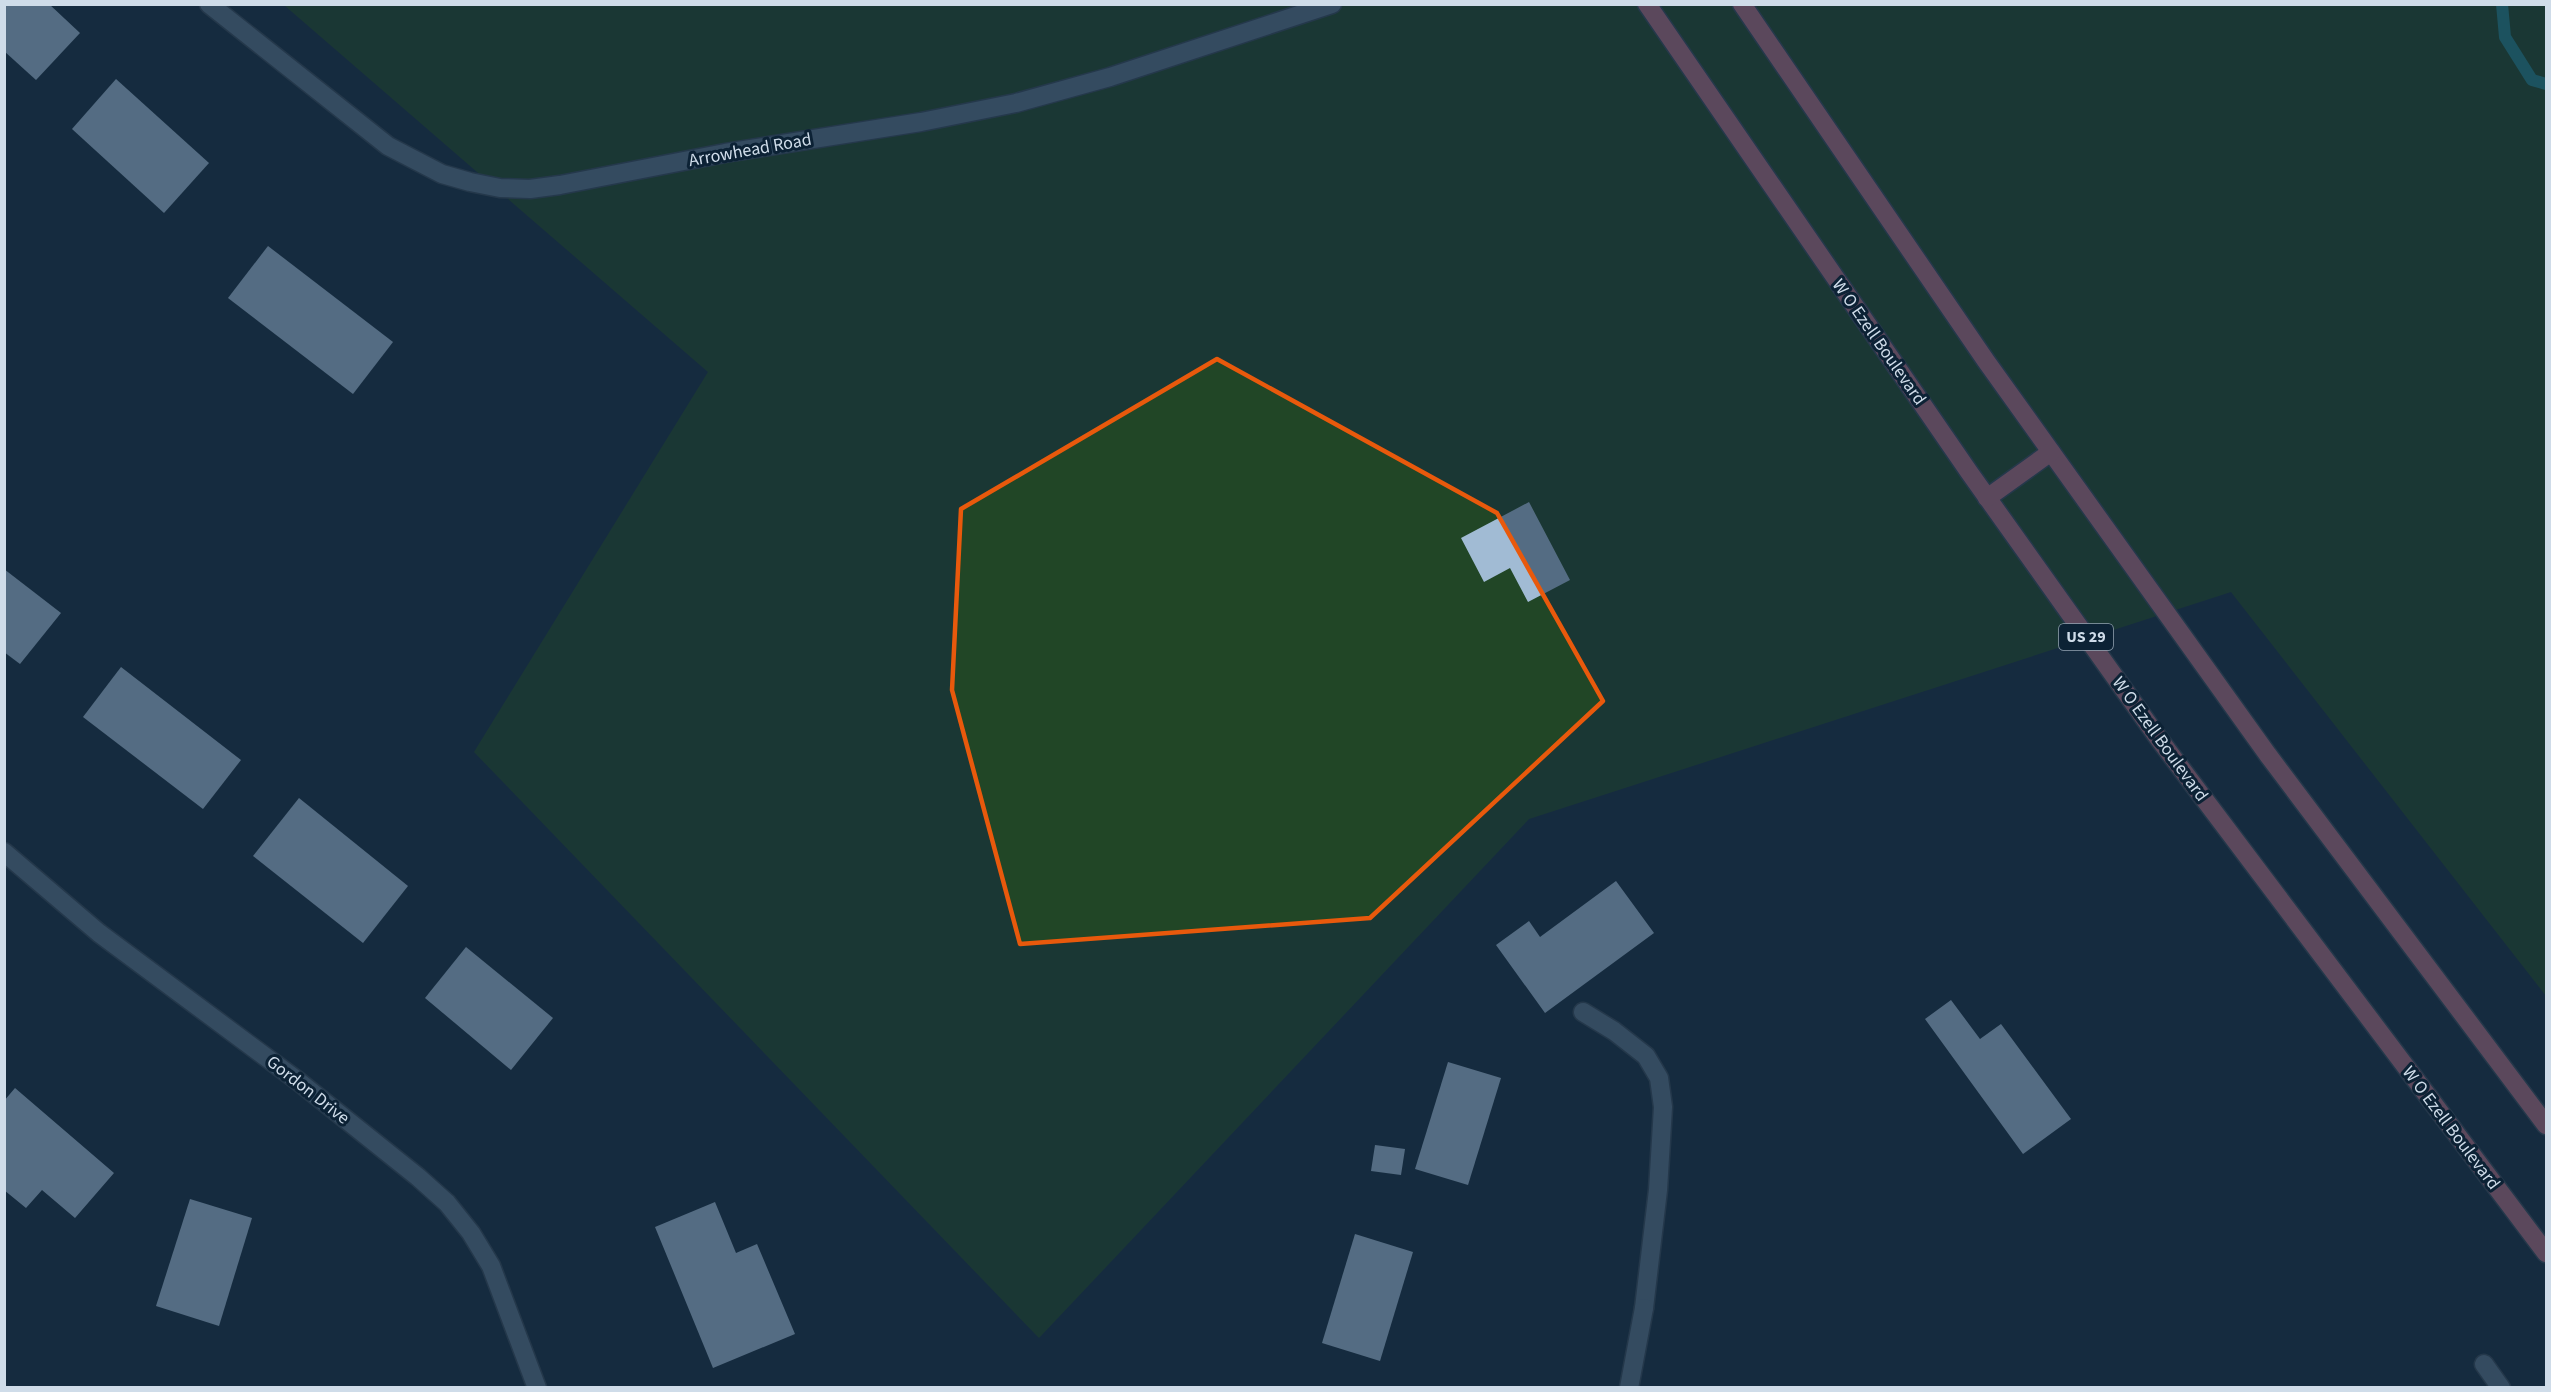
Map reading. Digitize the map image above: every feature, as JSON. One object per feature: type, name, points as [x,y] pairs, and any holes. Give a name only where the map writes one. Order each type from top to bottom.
[{"type":"main road","name":"W O Ezell Boulevard","points":[[1647,4],[1988,498],[2166,748],[2547,1253]]},
{"type":"main road","points":[[1742,4],[2051,452],[2268,755],[2547,1125]]},
{"type":"main road","points":[[1988,498],[2051,452]]},
{"type":"street","name":"Arrowhead Road","points":[[209,4],[388,146],[442,174],[470,183],[500,188],[530,189],[725,153],[921,122],[1016,103],[1110,77],[1332,4]]},
{"type":"street","name":"Gordon Drive","points":[[4,852],[99,933],[298,1081],[447,1203],[471,1233],[491,1266],[537,1388]]},
{"type":"street","points":[[1583,1012],[1614,1031],[1646,1056],[1659,1078],[1663,1107],[1658,1190],[1644,1308],[1629,1388]]},
{"type":"street","points":[[2484,1364],[2501,1388]]},
{"type":"highlighted area","points":[[1217,359],[1497,513],[1603,701],[1370,918],[1020,944],[952,690],[961,509]]},
{"type":"green space","points":[[284,5],[2546,5],[2546,996],[2231,592],[1529,819],[1039,1338],[474,752],[708,372]]},
{"type":"building","points":[[4,4],[49,4],[80,33],[36,80],[4,51]]},
{"type":"building","points":[[116,79],[209,163],[164,213],[72,129]]},
{"type":"building","points":[[268,246],[393,342],[353,394],[228,298]]},
{"type":"building","points":[[1529,502],[1570,580],[1528,602],[1510,568],[1484,582],[1461,538]]},
{"type":"building","points":[[4,569],[61,613],[20,664],[4,652]]},
{"type":"building","points":[[121,667],[241,760],[203,809],[83,717]]},
{"type":"building","points":[[299,798],[408,886],[363,943],[253,856]]},
{"type":"building","points":[[1616,881],[1654,933],[1545,1013],[1496,945],[1529,921],[1540,937]]},
{"type":"building","points":[[466,947],[553,1018],[511,1070],[425,998]]},
{"type":"building","points":[[1951,1000],[1980,1039],[2001,1024],[2071,1119],[2023,1154],[1925,1019]]},
{"type":"building","points":[[1448,1062],[1501,1078],[1468,1185],[1415,1169]]},
{"type":"building","points":[[15,1088],[114,1173],[75,1218],[42,1190],[26,1208],[4,1190],[4,1101]]},
{"type":"building","points":[[1375,1145],[1405,1149],[1401,1175],[1371,1171]]},
{"type":"building","points":[[190,1199],[252,1218],[219,1326],[156,1306]]},
{"type":"building","points":[[715,1202],[736,1253],[757,1244],[795,1334],[713,1368],[655,1227]]},
{"type":"building","points":[[1355,1234],[1413,1252],[1380,1361],[1322,1343]]},
{"type":"waterway","points":[[2502,4],[2505,37],[2532,80],[2546,84]]}]
